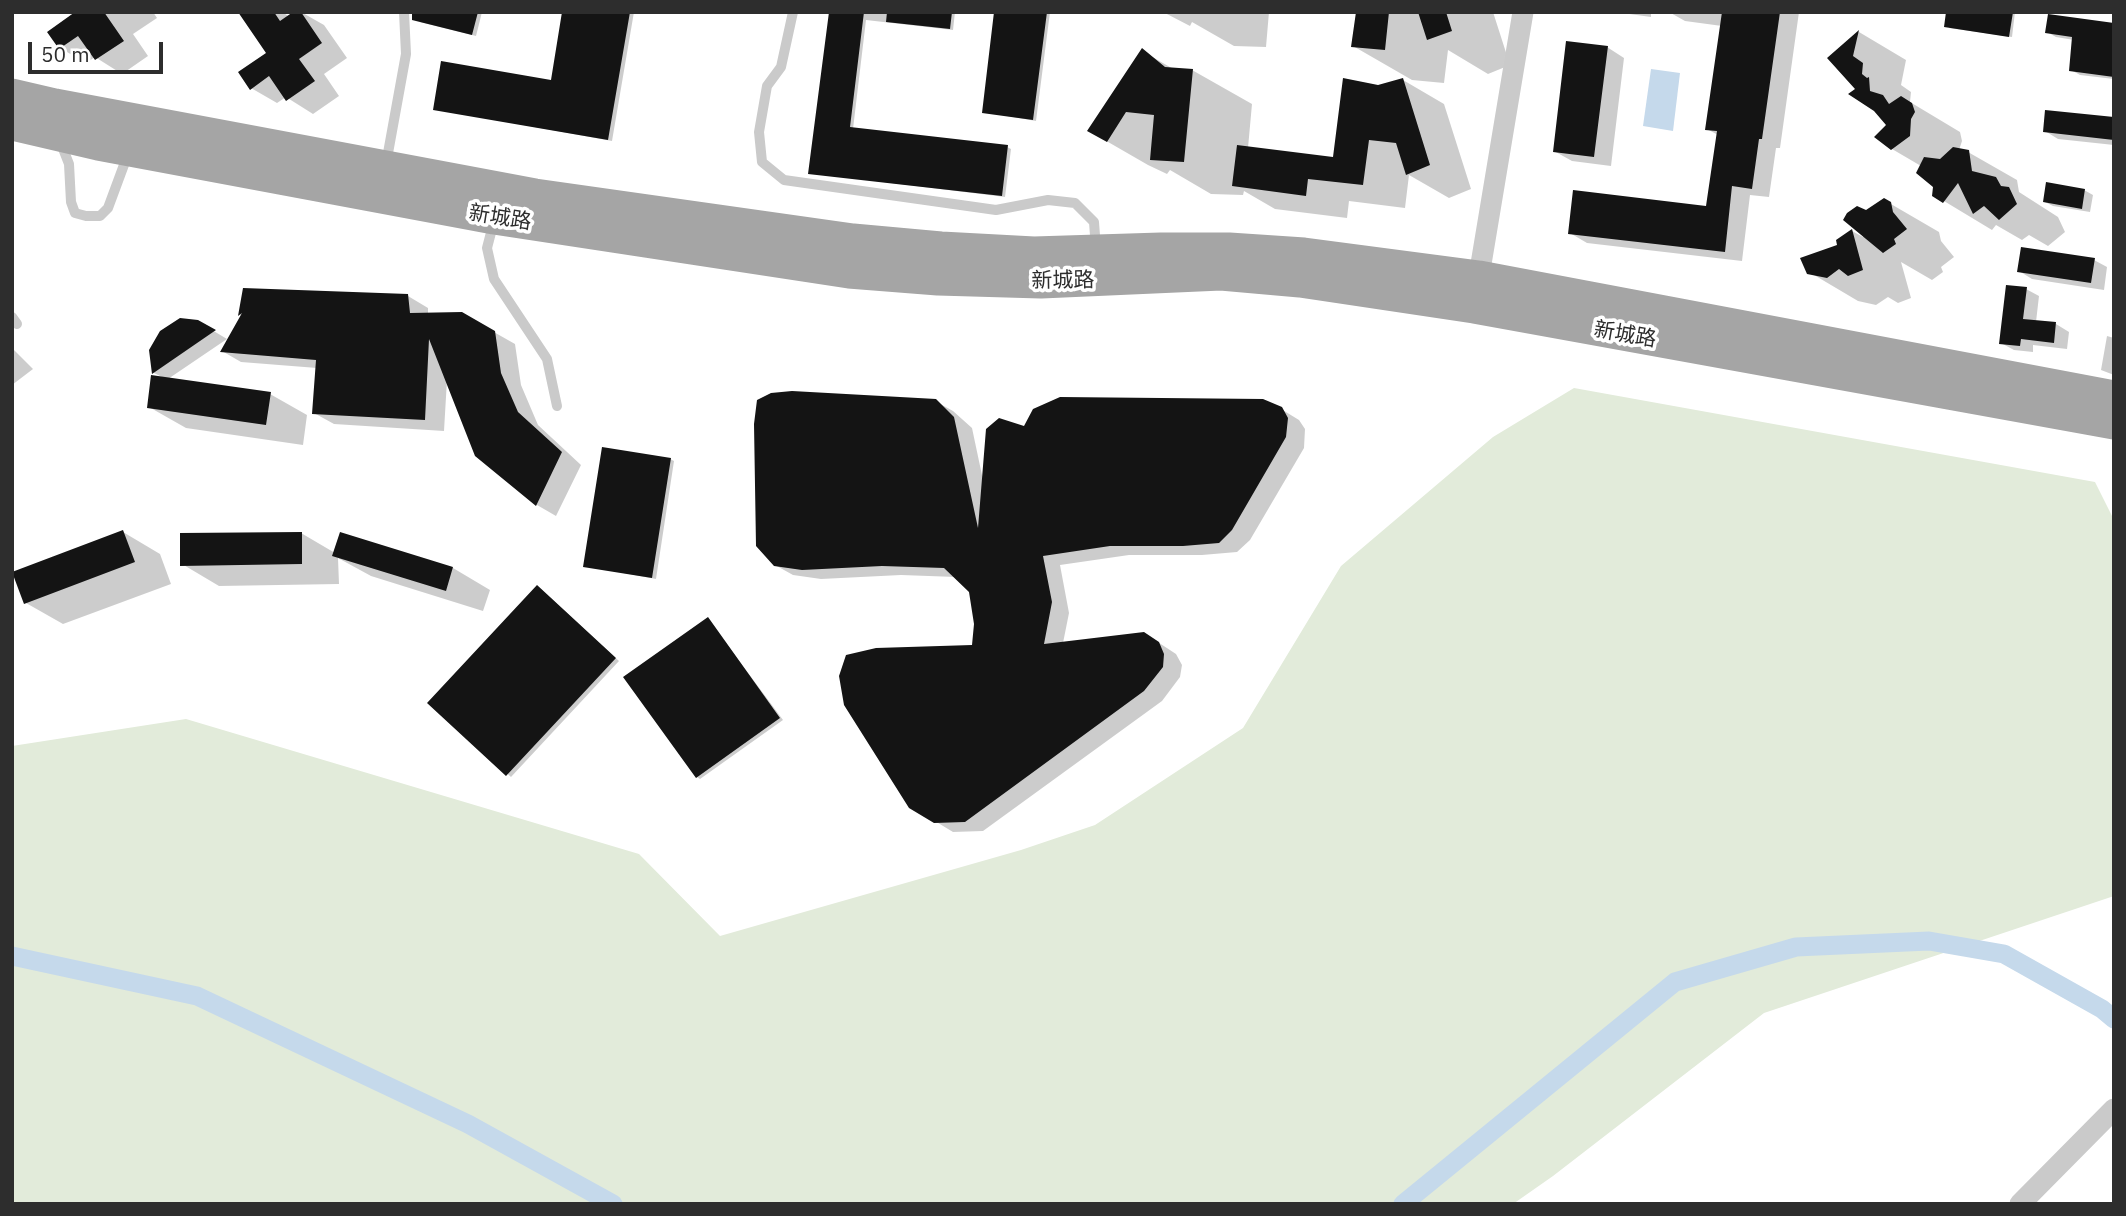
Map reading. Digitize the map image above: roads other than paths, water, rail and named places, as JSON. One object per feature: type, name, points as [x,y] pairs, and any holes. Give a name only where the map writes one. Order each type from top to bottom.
[{"type":"main road","name":"新城路","points":[[12,95],[534,195],[853,240],[1021,252],[1229,249],[1304,254],[2114,423]]},
{"type":"main road","name":"新城路","points":[[12,124],[129,150],[494,218],[874,274],[1041,282],[1221,274],[1477,292],[2114,397]]},
{"type":"street","points":[[1477,292],[1522,12]]},
{"type":"street","points":[[2020,1204],[2114,1110]]},
{"type":"lane","points":[[386,167],[406,54],[404,12]]},
{"type":"lane","points":[[793,12],[781,67],[768,86],[759,132],[762,163],[784,180],[996,210],[1048,200],[1075,203],[1094,222],[1096,250]]},
{"type":"lane","points":[[58,135],[69,164],[71,202],[75,213],[86,216],[100,216],[108,208],[129,150]]},
{"type":"lane","points":[[494,218],[488,248],[494,279],[547,359],[557,406]]},
{"type":"water","points":[[1651,69],[1680,73],[1673,131],[1643,126]]},
{"type":"waterway","points":[[1403,1204],[1675,982],[1796,947],[1929,941],[2004,954],[2102,1009],[2114,1019]]},
{"type":"waterway","points":[[12,956],[197,996],[468,1124],[613,1204]]}]
